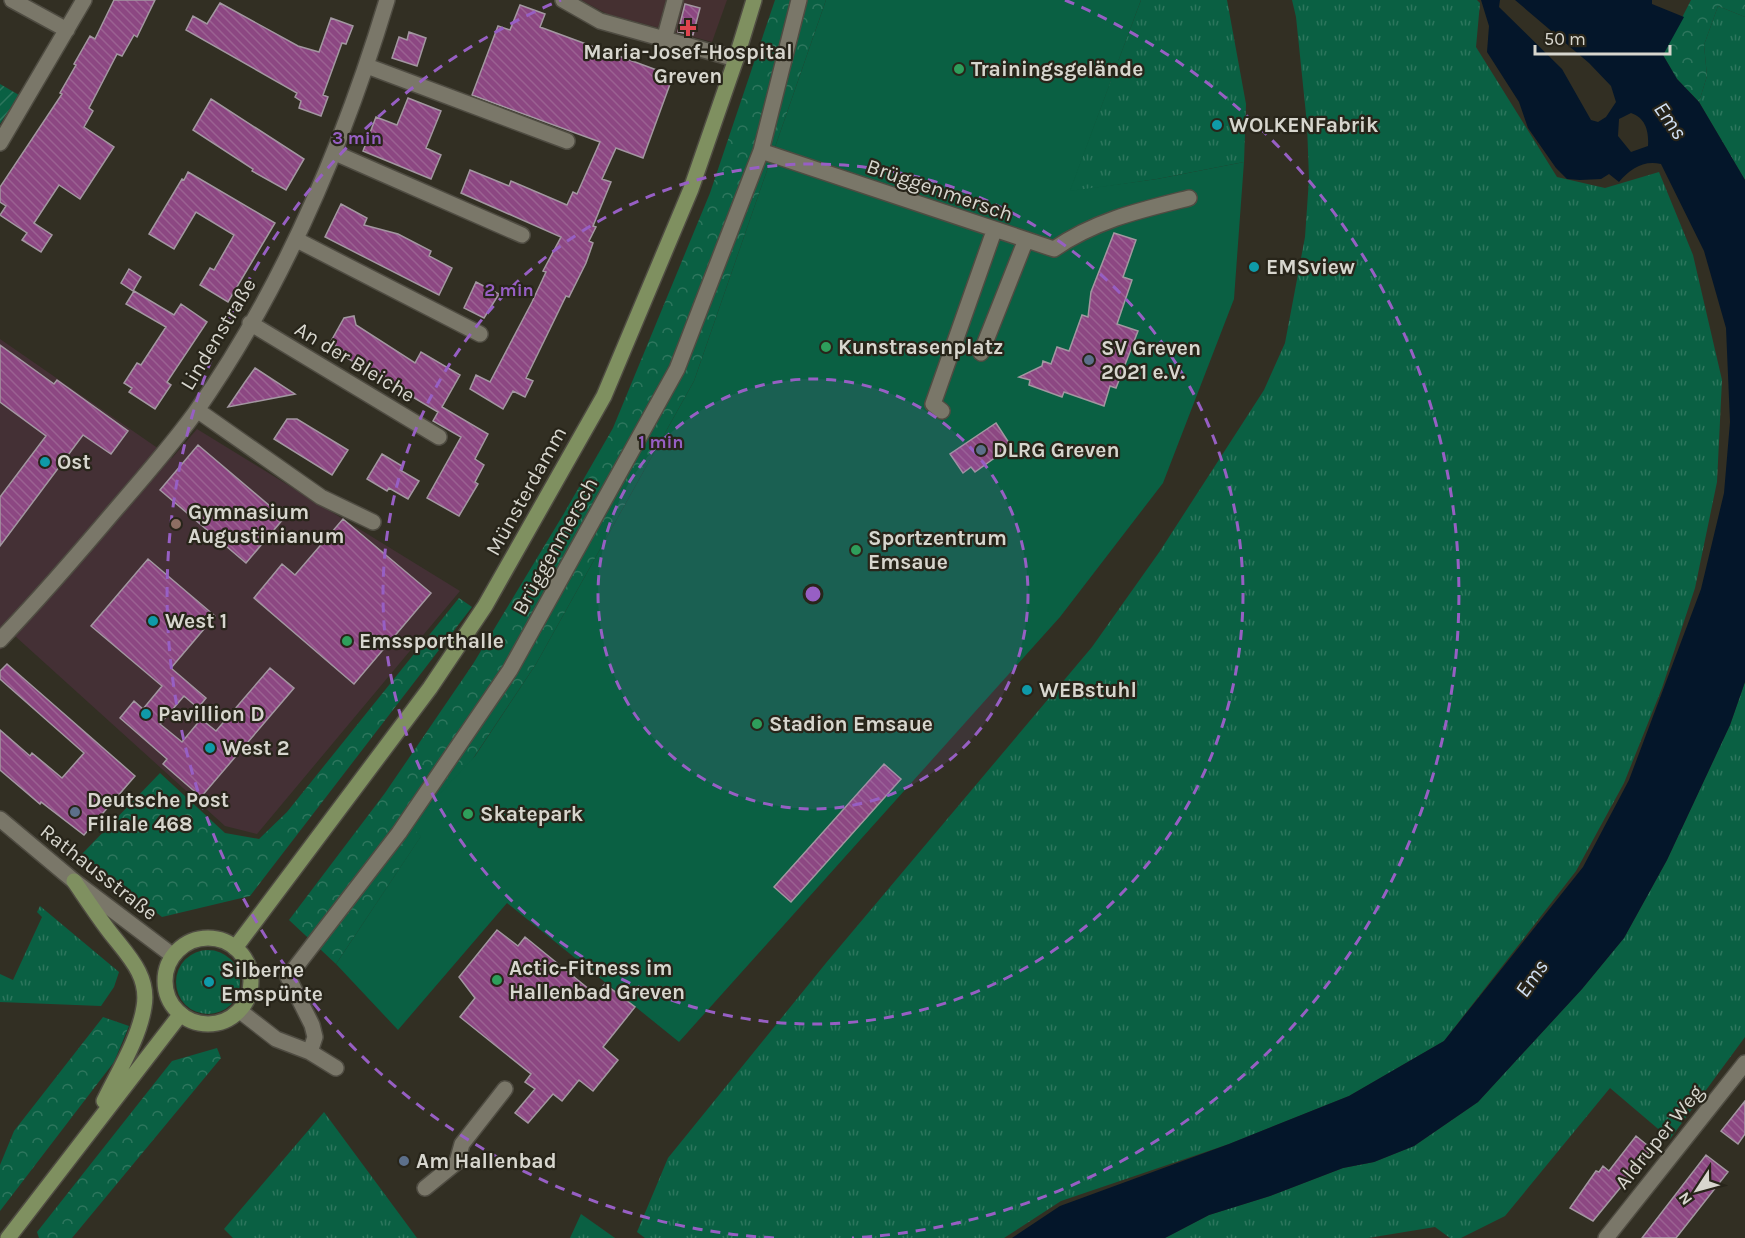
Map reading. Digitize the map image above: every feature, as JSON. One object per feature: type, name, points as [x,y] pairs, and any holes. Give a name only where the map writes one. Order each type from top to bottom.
[{"type":"main road","name":"Münsterdamm","points":[[235,948],[430,688],[485,606],[604,396],[691,189],[754,0]]},
{"type":"main road","points":[[74,882],[107,929],[132,959],[144,984],[145,1006],[141,1023],[94,1123]]},
{"type":"main road","points":[[208,938],[222,940],[235,948],[244,957],[250,970],[251,985],[248,999],[240,1011],[217,1024],[191,1022],[180,1015],[171,1005],[164,980],[172,955],[182,946],[208,938]]},
{"type":"main road","points":[[10,1237],[94,1123],[180,1015]]},
{"type":"street","points":[[12,0],[67,30]]},
{"type":"street","points":[[0,143],[84,0]]},
{"type":"street","name":"Lindenstraße","points":[[0,640],[57,579],[177,438],[250,324],[297,240],[335,153],[367,66],[387,0]]},
{"type":"street","points":[[562,0],[600,21],[736,59]]},
{"type":"street","points":[[664,40],[675,0]]},
{"type":"street","name":"Brüggenmersch","points":[[310,1052],[315,1037],[312,1025],[288,977],[399,833],[510,670],[677,369],[761,152],[799,0]]},
{"type":"street","points":[[367,66],[567,141]]},
{"type":"street","name":"Brüggenmersch","points":[[761,152],[1025,242],[981,353]]},
{"type":"street","points":[[335,153],[522,236]]},
{"type":"street","points":[[1025,242],[1054,249],[1072,237],[1111,218],[1190,198]]},
{"type":"street","points":[[942,411],[933,404],[935,395],[994,231]]},
{"type":"street","points":[[297,240],[480,334]]},
{"type":"street","name":"An der Bleiche","points":[[250,324],[439,437]]},
{"type":"street","points":[[197,410],[321,497],[374,522]]},
{"type":"street","name":"Rathausstraße","points":[[0,819],[74,882],[172,955]]},
{"type":"street","points":[[240,1011],[276,1039],[310,1052],[336,1068]]},
{"type":"street","name":"Aldruper Weg","points":[[1606,1238],[1745,1063]]},
{"type":"street","points":[[425,1188],[457,1162],[462,1144],[506,1089]]},
{"type":"shaded area","name":"Maria-Josef-Hospital Greven","points":[[581,0],[727,0],[712,42],[607,14]]},
{"type":"shaded area","name":"Gymnasium Augustinianum","points":[[0,339],[172,458],[197,429],[460,591],[257,834],[225,826],[15,636],[0,650]]},
{"type":"green space","points":[[775,0],[826,0],[694,381],[536,664],[336,964],[289,920],[385,793],[473,664],[613,428],[710,193]]},
{"type":"green space","name":"Sportzentrum Emsaue","points":[[826,0],[1141,0],[1070,191],[1157,179],[1244,162],[1234,299],[1163,483],[1060,617],[679,1042],[507,903],[398,1030],[336,964],[421,836],[410,826],[475,756],[536,664],[694,381]]},
{"type":"green space","points":[[1141,0],[1227,0],[1246,104],[1244,162],[1157,179],[1069,192]]},
{"type":"green space","points":[[1292,0],[1477,0],[1480,3],[1476,47],[1557,177],[1605,188],[1659,172],[1693,255],[1722,380],[1717,482],[1695,588],[1662,688],[1624,783],[1576,871],[1444,1041],[1349,1096],[1229,1144],[1061,1201],[1004,1238],[645,1238],[637,1232],[668,1158],[826,963],[1092,647],[1160,551],[1264,390],[1285,343],[1305,237],[1309,179],[1307,124],[1296,17]]},
{"type":"green space","points":[[1691,0],[1745,0],[1745,17],[1718,6],[1704,45],[1707,76],[1699,102],[1677,79],[1663,55]]},
{"type":"green space","points":[[1718,6],[1745,17],[1745,180],[1699,102],[1707,76],[1704,45]]},
{"type":"green space","points":[[0,84],[19,95],[0,124]]},
{"type":"green space","points":[[459,598],[472,607],[250,896],[162,917],[82,854],[160,773],[225,833],[259,839],[287,812]]},
{"type":"green space","points":[[1745,682],[1745,1037],[1670,1139],[1610,1088],[1505,1216],[1461,1238],[1450,1238],[1435,1227],[1368,1238],[1165,1238],[1209,1215],[1270,1196],[1343,1168],[1374,1162],[1414,1146],[1478,1102],[1582,989],[1624,938],[1667,860],[1730,725]]},
{"type":"green space","points":[[40,906],[119,972],[114,987],[101,1006],[0,1002],[0,974],[13,980],[42,917],[37,912]]},
{"type":"green space","points":[[208,950],[226,956],[234,964],[240,982],[234,1000],[226,1008],[208,1014],[190,1008],[182,1000],[176,982],[182,964],[190,956]]},
{"type":"green space","points":[[103,1017],[129,1026],[114,1062],[0,1211],[0,1165],[14,1131]]},
{"type":"green space","points":[[217,1048],[221,1058],[72,1238],[39,1238],[37,1232],[172,1061]]},
{"type":"green space","points":[[324,1112],[417,1238],[233,1238],[224,1229]]},
{"type":"green space","points":[[581,1214],[615,1238],[570,1238]]},
{"type":"water","name":"Ems","points":[[1481,0],[1500,0],[1499,7],[1562,69],[1591,120],[1598,122],[1606,117],[1616,102],[1611,86],[1589,63],[1515,0],[1652,0],[1652,4],[1684,17],[1663,55],[1677,79],[1699,102],[1745,180],[1745,682],[1730,725],[1667,860],[1624,938],[1582,989],[1478,1102],[1414,1146],[1374,1162],[1343,1168],[1270,1196],[1209,1215],[1165,1238],[1012,1238],[1060,1206],[1229,1144],[1349,1096],[1444,1041],[1583,867],[1629,780],[1701,589],[1724,493],[1730,422],[1726,328],[1704,251],[1661,164],[1648,163],[1637,167],[1619,182],[1609,174],[1601,179],[1567,179],[1556,168],[1528,128],[1519,102],[1487,52],[1489,26]],"holes":[[[1631,113],[1646,126],[1648,146],[1631,152],[1618,136],[1619,119]]]},
{"type":"building","points":[[114,0],[155,0],[137,37],[134,35],[122,56],[117,54],[89,108],[93,111],[84,127],[114,147],[80,199],[59,185],[34,223],[52,235],[41,252],[22,240],[27,233],[0,215],[6,206],[0,202],[0,187],[62,94],[60,93],[76,65],[74,64],[90,36],[95,39]]},
{"type":"building","points":[[220,3],[298,46],[319,52],[331,18],[353,26],[346,44],[342,43],[323,95],[328,97],[321,116],[299,108],[301,101],[295,97],[297,93],[186,30],[193,16],[207,24]]},
{"type":"building","points":[[685,4],[700,8],[693,35],[678,32]]},
{"type":"building","points":[[520,5],[545,14],[540,27],[673,76],[643,158],[616,148],[602,179],[611,182],[593,226],[596,227],[589,241],[593,243],[586,263],[569,297],[566,296],[526,378],[533,381],[525,397],[513,391],[503,409],[470,389],[476,375],[490,382],[532,302],[546,272],[543,271],[561,237],[461,193],[470,170],[509,186],[511,181],[567,205],[573,192],[577,194],[600,142],[472,95],[498,26],[510,30]]},
{"type":"building","points":[[409,32],[426,38],[417,66],[392,58],[399,37],[407,40]]},
{"type":"building","points":[[408,98],[441,111],[426,148],[441,155],[431,179],[363,151],[376,117],[397,125]]},
{"type":"building","points":[[211,99],[304,159],[286,190],[252,171],[253,169],[193,130]]},
{"type":"building","points":[[188,172],[275,223],[228,302],[200,285],[210,268],[214,270],[234,235],[196,212],[174,249],[149,234]]},
{"type":"building","points":[[341,204],[367,218],[364,225],[398,234],[431,251],[429,256],[452,268],[439,295],[325,237]]},
{"type":"building","name":"SV Greven 2021 e.V.","points":[[1114,233],[1136,240],[1123,277],[1132,280],[1117,324],[1138,331],[1116,388],[1110,386],[1104,406],[1064,392],[1062,397],[1029,385],[1030,380],[1019,377],[1042,366],[1043,361],[1051,364],[1057,347],[1069,351],[1082,315],[1088,317],[1091,292]]},
{"type":"building","points":[[129,269],[141,277],[133,291],[121,283]]},
{"type":"building","points":[[476,282],[499,294],[484,318],[464,308]]},
{"type":"building","points":[[134,291],[174,315],[181,304],[207,322],[167,382],[171,385],[155,409],[129,392],[132,388],[124,383],[137,363],[141,365],[166,327],[126,304]]},
{"type":"building","points":[[354,316],[356,325],[415,363],[421,352],[460,375],[442,407],[488,434],[475,459],[484,465],[475,482],[478,484],[459,516],[427,498],[461,437],[433,421],[438,412],[347,358],[349,354],[330,343],[344,318]]},
{"type":"building","name":"Ost","points":[[0,345],[54,384],[57,380],[128,431],[111,454],[83,435],[0,546],[0,497],[46,436],[0,402]]},
{"type":"building","points":[[255,368],[295,394],[228,407]]},
{"type":"building","points":[[287,419],[297,419],[348,450],[332,475],[274,439]]},
{"type":"building","name":"DLRG Greven","points":[[996,423],[1011,446],[975,472],[971,467],[963,473],[950,454]]},
{"type":"building","points":[[198,445],[284,518],[246,563],[160,490]]},
{"type":"building","points":[[382,454],[402,466],[400,470],[419,481],[408,499],[389,488],[387,491],[367,479]]},
{"type":"building","name":"Emssporthalle","points":[[343,519],[431,593],[354,684],[254,598],[282,564],[295,575]]},
{"type":"building","points":[[148,559],[215,616],[171,668],[206,698],[198,708],[184,696],[160,724],[182,742],[201,719],[216,731],[270,668],[294,688],[201,797],[163,764],[167,759],[120,718],[134,701],[143,709],[162,686],[91,626]]},
{"type":"building","points":[[7,664],[135,776],[84,835],[41,802],[40,804],[0,770],[0,730],[30,756],[32,753],[62,778],[84,753],[0,679],[0,671]]},
{"type":"building","points":[[884,764],[901,779],[791,902],[774,887]]},
{"type":"building","points":[[497,930],[518,946],[525,937],[595,994],[605,984],[635,1007],[603,1047],[618,1060],[593,1091],[579,1080],[562,1101],[553,1094],[528,1123],[515,1113],[535,1089],[525,1082],[531,1074],[460,1017],[475,998],[459,977]]},
{"type":"building","points":[[1745,1101],[1745,1134],[1738,1144],[1721,1131]]},
{"type":"building","points":[[1636,1136],[1652,1149],[1593,1221],[1570,1208],[1596,1171],[1599,1172],[1603,1166],[1609,1171]]},
{"type":"building","points":[[1706,1155],[1728,1172],[1676,1238],[1642,1238]]},
{"type":"place","name":"Maria-Josef-Hospital Greven","points":[[688,28]]},
{"type":"place","name":"Trainingsgelände","points":[[959,69]]},
{"type":"place","name":"WOLKENFabrik","points":[[1217,125]]},
{"type":"place","name":"EMSview","points":[[1254,267]]},
{"type":"place","name":"Kunstrasenplatz","points":[[826,347]]},
{"type":"place","name":"SV Greven 2021 e.V.","points":[[1089,360]]},
{"type":"place","name":"DLRG Greven","points":[[981,450]]},
{"type":"place","name":"Ost","points":[[45,462]]},
{"type":"place","name":"Gymnasium Augustinianum","points":[[176,524]]},
{"type":"place","name":"Sportzentrum Emsaue","points":[[856,550]]},
{"type":"place","name":"West 1","points":[[153,621]]},
{"type":"place","name":"Emssporthalle","points":[[347,641]]},
{"type":"place","name":"WEBstuhl","points":[[1027,690]]},
{"type":"place","name":"Pavillion D","points":[[146,714]]},
{"type":"place","name":"Stadion Emsaue","points":[[757,724]]},
{"type":"place","name":"West 2","points":[[210,748]]},
{"type":"place","name":"Deutsche Post Filiale 468","points":[[75,812]]},
{"type":"place","name":"Skatepark","points":[[468,814]]},
{"type":"place","name":"Actic-Fitness im Hallenbad Greven","points":[[497,980]]},
{"type":"place","name":"Silberne Emspünte","points":[[209,982]]},
{"type":"place","name":"Am Hallenbad","points":[[404,1161]]}]
